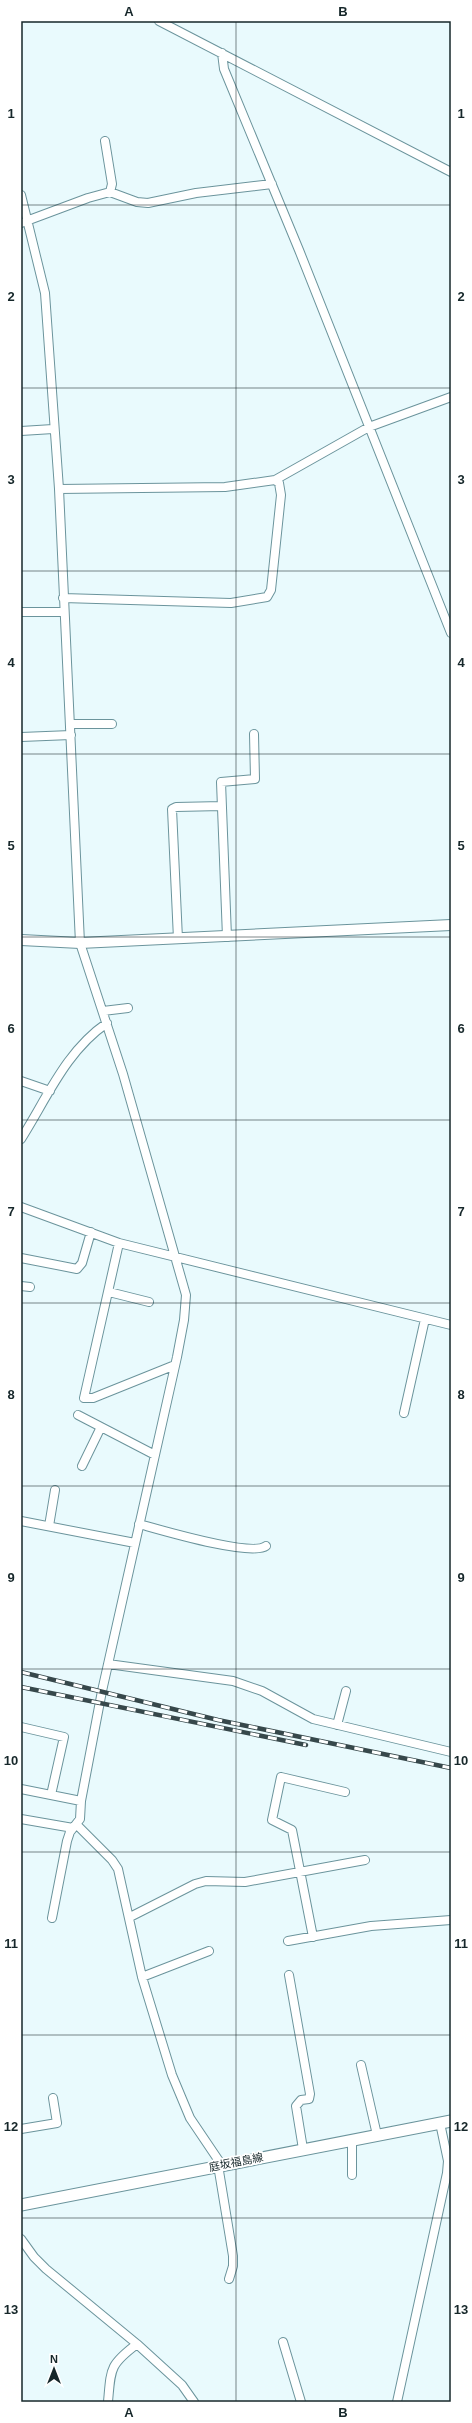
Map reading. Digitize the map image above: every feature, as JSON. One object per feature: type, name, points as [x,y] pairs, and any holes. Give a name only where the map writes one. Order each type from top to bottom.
[{"type":"main road","name":"庭坂福島線","points":[[21,2205],[445,2122]]},
{"type":"street","points":[[159,21],[451,172]]},
{"type":"street","points":[[222,53],[224,69],[272,184],[451,633]]},
{"type":"street","points":[[105,141],[112,184],[110,192]]},
{"type":"street","points":[[24,221],[88,198],[110,192],[137,202],[148,203],[196,193],[272,184]]},
{"type":"street","points":[[21,195],[24,221],[45,293],[53,429],[59,489],[80,943],[107,1023],[186,1295],[184,1320],[175,1365],[108,1664],[81,1801],[80,1819],[67,1841],[52,1918]]},
{"type":"street","points":[[59,489],[225,487],[275,480],[369,427],[451,397]]},
{"type":"street","points":[[21,431],[53,429]]},
{"type":"street","points":[[63,598],[231,603],[267,597],[271,590],[281,510],[280,486],[275,480]]},
{"type":"street","points":[[21,612],[64,612]]},
{"type":"street","points":[[71,724],[112,724]]},
{"type":"street","points":[[227,937],[221,782],[255,780],[254,734]]},
{"type":"street","points":[[21,737],[71,735]]},
{"type":"street","points":[[178,939],[172,809],[176,807],[222,806]]},
{"type":"street","points":[[21,940],[80,943],[451,925]]},
{"type":"street","points":[[103,1011],[128,1008]]},
{"type":"street","points":[[21,1139],[77,1048],[107,1023]]},
{"type":"street","points":[[21,1081],[50,1091]]},
{"type":"street","points":[[21,1208],[91,1232],[119,1244],[451,1325]]},
{"type":"street","points":[[21,1258],[77,1269],[82,1263],[91,1232]]},
{"type":"street","points":[[119,1244],[84,1398],[93,1398],[175,1365]]},
{"type":"street","points":[[21,1286],[30,1287]]},
{"type":"street","points":[[109,1292],[150,1302]]},
{"type":"street","points":[[404,1413],[425,1319]]},
{"type":"street","points":[[78,1415],[155,1455]]},
{"type":"street","points":[[82,1466],[100,1427]]},
{"type":"street","points":[[49,1526],[55,1490]]},
{"type":"street","points":[[21,1520],[135,1543]]},
{"type":"street","points":[[139,1524],[238,1548],[257,1549],[266,1546]]},
{"type":"street","points":[[108,1664],[233,1681],[262,1691],[314,1719],[451,1752]]},
{"type":"street","points":[[338,1725],[346,1691]]},
{"type":"street","points":[[21,1728],[64,1737],[51,1795]]},
{"type":"street","points":[[313,1937],[292,1830],[272,1820],[281,1776],[345,1792]]},
{"type":"street","points":[[21,1789],[81,1801]]},
{"type":"street","points":[[21,1819],[75,1826],[107,1854],[118,1869],[130,1917],[142,1977],[180,2096],[190,2118],[220,2165],[233,2256],[233,2266],[229,2279]]},
{"type":"street","points":[[130,1917],[195,1884],[206,1881],[245,1882],[365,1860]]},
{"type":"street","points":[[288,1941],[390,1924],[451,1920]]},
{"type":"street","points":[[142,1977],[209,1951]]},
{"type":"street","points":[[289,1975],[310,2094],[309,2099],[301,2100],[296,2106],[303,2149]]},
{"type":"street","points":[[361,2065],[377,2135]]},
{"type":"street","points":[[21,2129],[57,2123],[53,2098]]},
{"type":"street","points":[[398,2402],[447,2173],[448,2161],[445,2122]]},
{"type":"street","points":[[352,2140],[352,2175]]},
{"type":"street","points":[[21,2239],[34,2257],[46,2269],[137,2344],[182,2385],[194,2402]]},
{"type":"street","points":[[283,2342],[301,2402]]},
{"type":"street","points":[[108,2402],[114,2365],[118,2359],[137,2344]]},
{"type":"railway","points":[[21,1672],[218,1720],[451,1768]]},
{"type":"railway","points":[[21,1687],[306,1745]]}]
